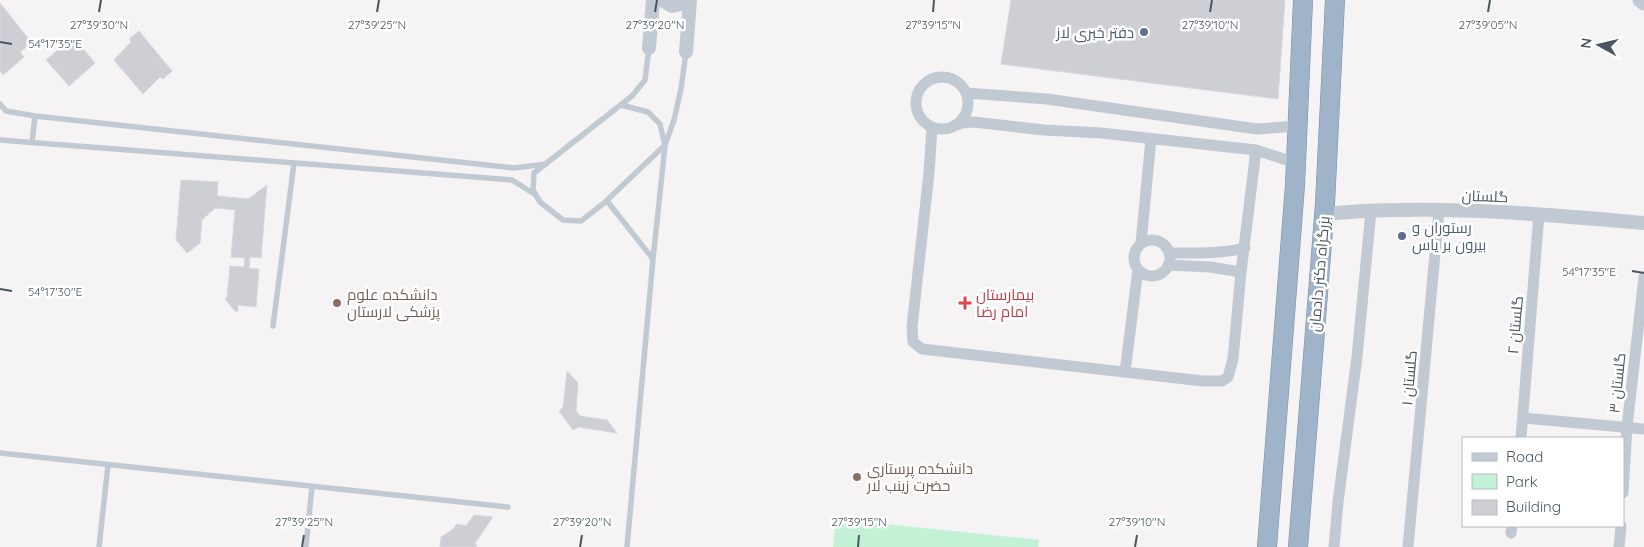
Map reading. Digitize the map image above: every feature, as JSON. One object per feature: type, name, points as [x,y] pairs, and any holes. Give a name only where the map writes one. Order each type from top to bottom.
[{"type":"highway","name":"بزرگراه دکتر دادمان","points":[[1267,547],[1296,162],[1303,0]]},
{"type":"highway","name":"بزرگراه دکتر دادمان","points":[[1298,547],[1324,214],[1335,0]]},
{"type":"main road","points":[[1640,0],[1644,3]]},
{"type":"street","points":[[650,48],[653,0]]},
{"type":"street","points":[[662,0],[672,6],[680,4],[683,0]]},
{"type":"street","points":[[686,52],[690,0]]},
{"type":"street","points":[[957,125],[963,119],[967,110],[968,102],[962,85],[946,76],[937,76],[922,85],[917,92],[915,101],[919,117],[925,124],[940,130],[949,129],[957,125],[961,123],[973,122],[1044,130],[1101,133],[1256,150],[1296,162]]},
{"type":"street","points":[[966,93],[1047,100],[1257,129],[1298,126]]},
{"type":"street","points":[[932,128],[929,173],[912,327],[913,342],[922,349],[1203,381],[1222,382],[1228,377],[1233,359],[1241,272],[1256,150]]},
{"type":"street","points":[[1125,372],[1138,269],[1134,253],[1141,243],[1151,139]]},
{"type":"street","name":"گلستان","points":[[1324,214],[1439,210],[1539,214],[1644,223]]},
{"type":"street","name":"گلستان ۱","points":[[1408,547],[1439,210]]},
{"type":"street","points":[[1334,547],[1357,357],[1371,211]]},
{"type":"street","name":"گلستان ۲","points":[[1521,437],[1539,214]]},
{"type":"street","points":[[1138,269],[1148,276],[1154,276],[1168,265],[1169,253],[1158,241],[1141,243]]},
{"type":"street","points":[[1169,253],[1223,252],[1244,248]]},
{"type":"street","points":[[1168,265],[1210,267],[1241,272]]},
{"type":"street","name":"گلستان ۳","points":[[1624,476],[1627,427],[1644,277]]},
{"type":"street","points":[[1523,418],[1644,429]]},
{"type":"street","points":[[1619,547],[1621,527]]},
{"type":"lane","points":[[650,48],[645,80],[632,96],[534,173],[533,190],[540,202],[563,220],[581,220],[606,201],[664,146]]},
{"type":"lane","points":[[627,547],[664,146],[674,120],[681,89],[686,52]]},
{"type":"lane","points":[[0,104],[6,111],[34,116],[514,168],[546,164]]},
{"type":"lane","points":[[621,105],[648,112],[660,124],[664,146]]},
{"type":"lane","points":[[32,142],[34,116]]},
{"type":"lane","points":[[0,140],[512,180],[536,195]]},
{"type":"lane","points":[[273,326],[294,163]]},
{"type":"lane","points":[[606,201],[653,259]]},
{"type":"lane","points":[[0,453],[508,507]]},
{"type":"lane","points":[[99,547],[108,465]]},
{"type":"lane","points":[[306,547],[312,486]]},
{"type":"green space","points":[[836,519],[1039,540],[1038,547],[833,547]]},
{"type":"building","name":"دفتر خبری لاز","points":[[1011,0],[1285,0],[1278,99],[1001,64]]},
{"type":"building","points":[[0,3],[32,43],[20,52],[24,57],[3,75],[0,71]]},
{"type":"building","points":[[139,31],[172,71],[163,79],[160,77],[143,94],[114,60],[131,42],[130,38]]},
{"type":"building","points":[[73,37],[95,63],[69,86],[46,60]]},
{"type":"building","points":[[181,180],[218,182],[217,196],[248,199],[267,185],[261,258],[250,257],[249,268],[259,269],[256,307],[238,305],[238,312],[225,299],[227,298],[230,266],[244,267],[245,258],[231,257],[235,210],[215,208],[202,220],[200,243],[187,253],[176,240]]},
{"type":"building","points":[[567,371],[578,383],[576,411],[580,416],[607,420],[617,433],[579,427],[573,430],[559,411],[563,407]]},
{"type":"building","points":[[474,515],[493,517],[475,543],[477,547],[440,547],[441,537],[452,530],[457,524],[466,526]]},
{"type":"place","name":"دفتر خبری لاز","points":[[1144,32]]},
{"type":"place","name":"رستوران و بیرون بر یاس","points":[[1402,236]]},
{"type":"place","name":"دانشکده علوم پزشکی لارستان","points":[[337,303]]},
{"type":"place","name":"بیمارستان امام رضا","points":[[965,303]]},
{"type":"place","name":"دانشکده پرستاری حضرت زینب لار","points":[[857,477]]}]
